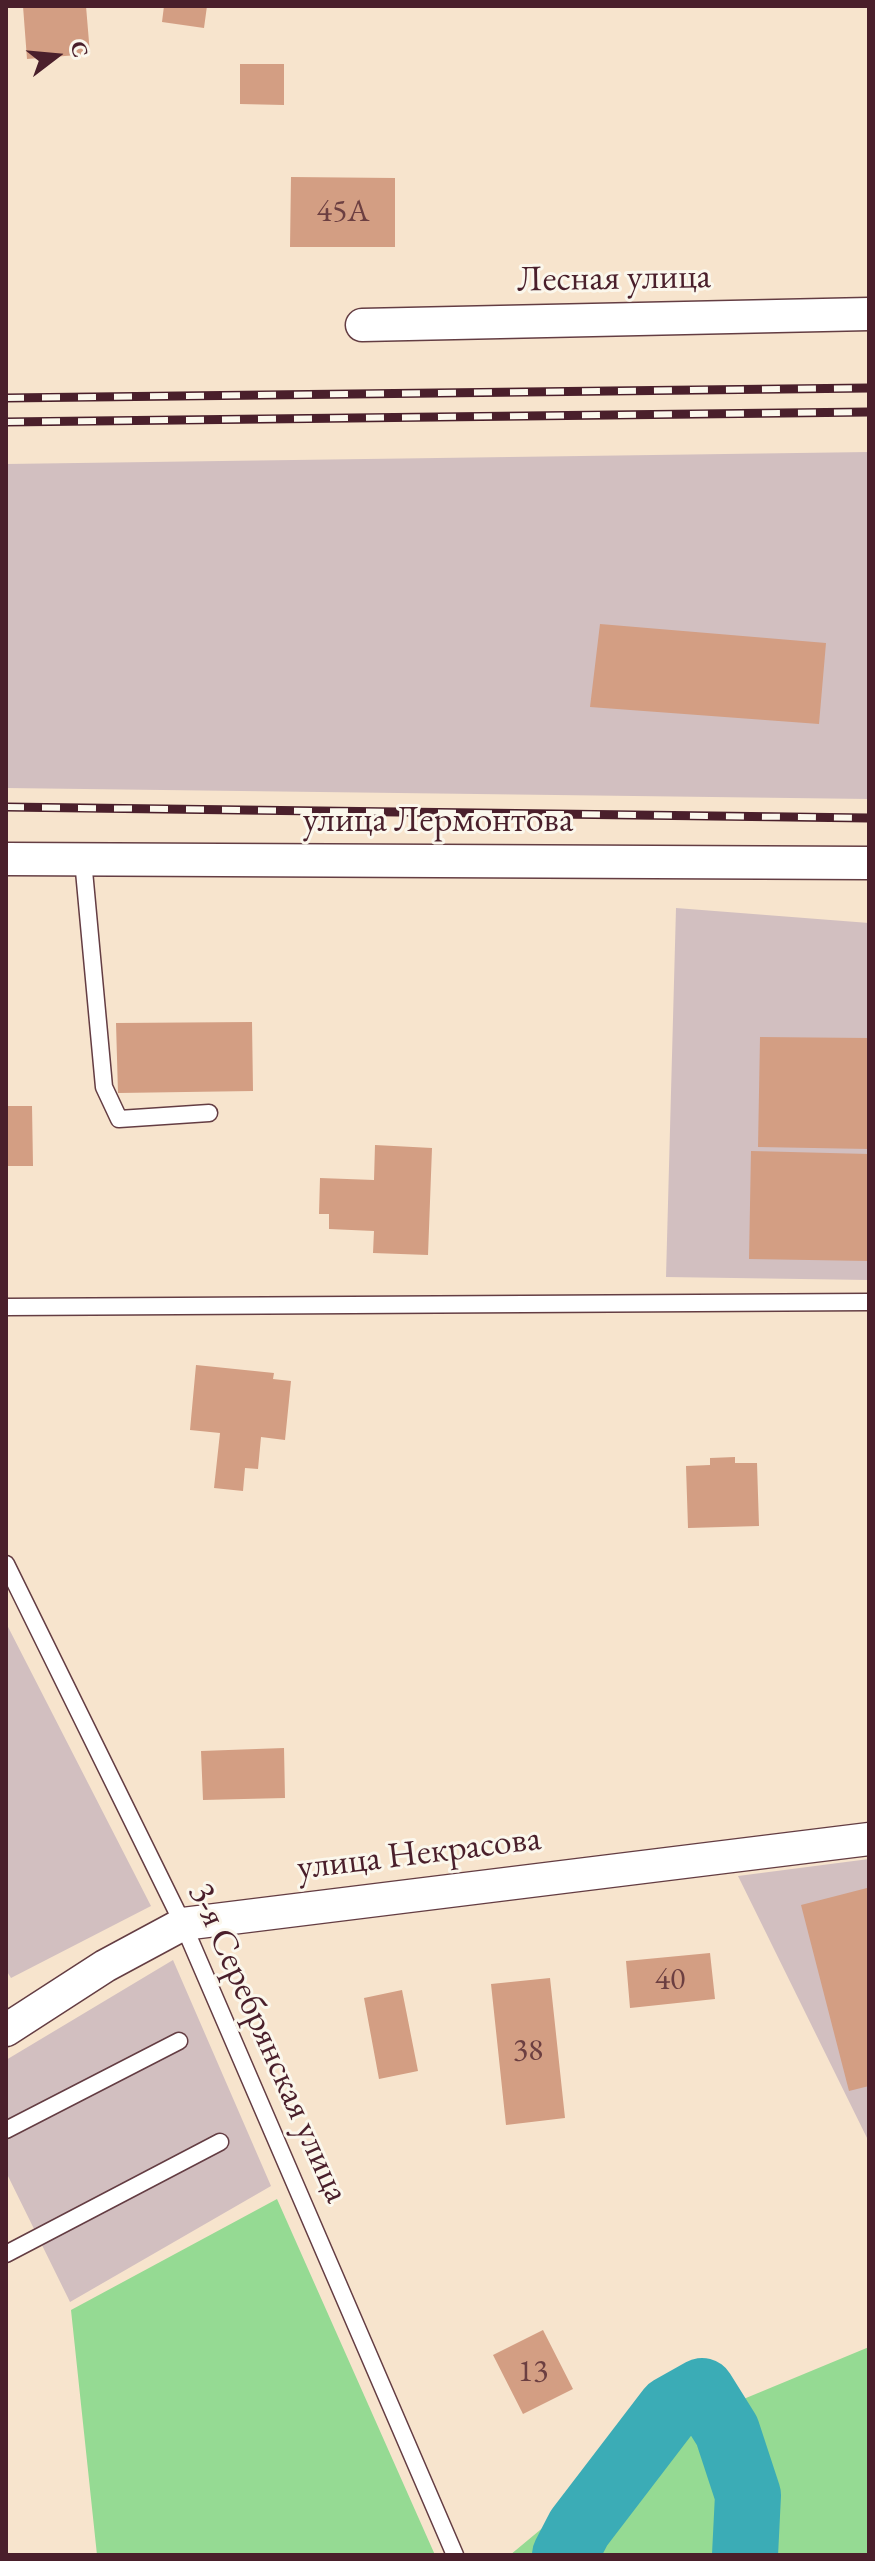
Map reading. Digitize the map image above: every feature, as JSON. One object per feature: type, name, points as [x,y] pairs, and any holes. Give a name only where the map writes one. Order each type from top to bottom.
[{"type":"street","name":"Лесная улица","points":[[362,325],[869,314]]},
{"type":"street","name":"улица Лермонтова","points":[[6,859],[869,863]]},
{"type":"street","name":"улица Некрасова","points":[[6,2030],[105,1966],[183,1924],[869,1839]]},
{"type":"lane","points":[[83,860],[104,1087],[119,1119],[209,1113]]},
{"type":"lane","points":[[6,1307],[869,1302]]},
{"type":"lane","name":"3-я Серебрянская улица","points":[[6,1564],[183,1924],[455,2555]]},
{"type":"lane","points":[[6,2130],[179,2041]]},
{"type":"lane","points":[[6,2254],[220,2142]]},
{"type":"shaded area","points":[[869,452],[869,799],[6,788],[6,464]]},
{"type":"shaded area","points":[[676,908],[869,923],[869,1280],[666,1277]]},
{"type":"shaded area","points":[[6,1623],[151,1906],[11,1978],[6,1970]]},
{"type":"shaded area","points":[[869,1859],[869,2142],[738,1876]]},
{"type":"shaded area","points":[[173,1960],[271,2186],[70,2302],[6,2172],[6,2060]]},
{"type":"green space","points":[[277,2199],[435,2555],[97,2555],[71,2310]]},
{"type":"green space","points":[[869,2347],[869,2555],[510,2555],[652,2437]]},
{"type":"building","points":[[23,6],[86,6],[90,54],[27,59]]},
{"type":"building","points":[[164,6],[207,6],[204,28],[162,22]]},
{"type":"building","points":[[240,64],[284,64],[284,105],[240,104]]},
{"type":"building","points":[[291,177],[395,178],[395,247],[290,247]]},
{"type":"building","points":[[600,624],[826,643],[819,724],[590,707]]},
{"type":"building","points":[[252,1022],[253,1091],[118,1093],[116,1023]]},
{"type":"building","points":[[760,1037],[869,1038],[869,1149],[758,1147]]},
{"type":"building","points":[[6,1106],[32,1106],[33,1166],[6,1166]]},
{"type":"building","points":[[375,1145],[432,1148],[428,1255],[373,1253],[374,1231],[329,1229],[329,1214],[319,1214],[320,1178],[374,1180]]},
{"type":"building","points":[[751,1151],[869,1154],[869,1261],[749,1259]]},
{"type":"building","points":[[196,1365],[274,1373],[273,1379],[291,1381],[285,1440],[261,1437],[258,1469],[245,1468],[243,1491],[214,1488],[220,1433],[190,1430]]},
{"type":"building","points":[[735,1457],[735,1463],[757,1463],[759,1526],[688,1528],[686,1466],[710,1465],[710,1458]]},
{"type":"building","points":[[284,1748],[285,1798],[203,1800],[201,1751]]},
{"type":"building","points":[[867,1888],[869,2086],[849,2091],[801,1905]]},
{"type":"building","points":[[710,1953],[715,1999],[630,2008],[626,1961]]},
{"type":"building","points":[[550,1978],[565,2118],[506,2125],[491,1984]]},
{"type":"building","points":[[402,1990],[418,2071],[379,2079],[364,1998]]},
{"type":"building","points":[[543,2330],[573,2389],[523,2414],[493,2355]]},
{"type":"waterway","points":[[565,2555],[579,2528],[670,2409],[702,2391],[727,2431],[748,2495],[745,2555]]},
{"type":"railway","points":[[6,398],[869,388]]},
{"type":"railway","points":[[6,422],[869,412]]},
{"type":"railway","points":[[6,807],[869,818]]}]
